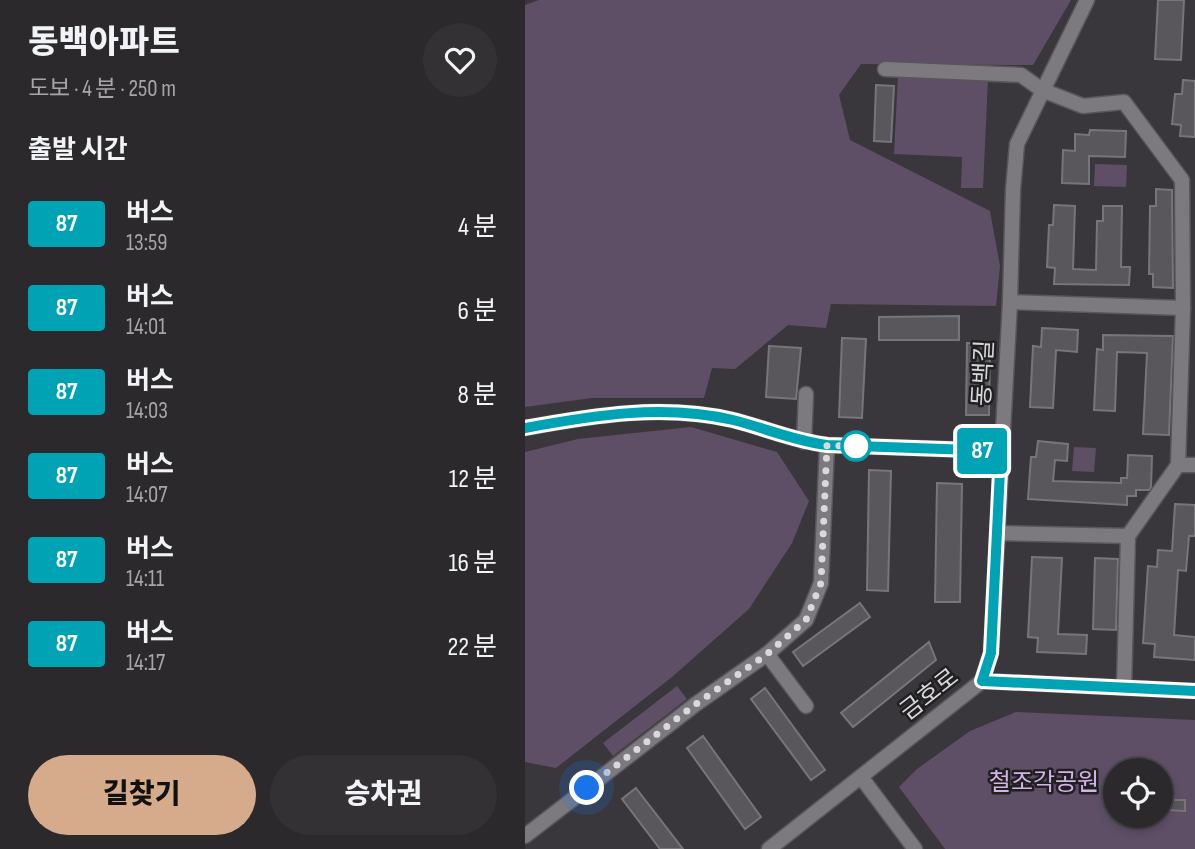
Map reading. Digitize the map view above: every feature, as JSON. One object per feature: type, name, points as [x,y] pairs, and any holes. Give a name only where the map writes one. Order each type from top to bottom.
[{"type":"street","name":"동백길","points":[[982,681],[991,653],[1017,144],[1087,0]]},
{"type":"street","points":[[885,69],[1021,75],[1042,90],[1083,106],[1124,102],[1189,180],[1178,465],[1128,536],[1124,687]]},
{"type":"street","points":[[1010,302],[1183,308]]},
{"type":"street","points":[[804,442],[806,394]]},
{"type":"street","points":[[525,428],[619,413],[677,411],[734,420],[804,442],[827,445],[1001,451]]},
{"type":"street","points":[[525,836],[696,704],[767,654],[806,620],[821,583],[827,445]]},
{"type":"street","points":[[1178,465],[1195,465]]},
{"type":"street","points":[[997,533],[1128,536]]},
{"type":"street","points":[[767,654],[806,706]]},
{"type":"street","name":"금호로","points":[[769,849],[982,681],[1195,691]]},
{"type":"street","points":[[861,777],[915,849]]},
{"type":"green space","points":[[539,0],[1071,0],[1033,65],[861,64],[839,95],[850,140],[990,211],[1000,266],[996,306],[831,304],[826,328],[788,325],[735,369],[712,368],[704,398],[592,398],[525,407],[525,5]]},
{"type":"green space","points":[[898,75],[988,79],[983,188],[961,188],[962,157],[894,154]]},
{"type":"green space","points":[[1095,164],[1127,165],[1126,187],[1094,186]]},
{"type":"green space","points":[[691,427],[777,452],[809,501],[792,543],[749,609],[672,677],[556,768],[525,762],[525,452],[578,439]]},
{"type":"green space","points":[[1074,447],[1096,448],[1094,472],[1072,471]]},
{"type":"green space","points":[[677,686],[687,699],[613,756],[603,743]]},
{"type":"green space","name":"철조각공원","points":[[1016,712],[1195,720],[1195,849],[945,849],[899,787],[917,769],[970,731]]},
{"type":"building","points":[[1158,0],[1184,0],[1181,60],[1155,59]]},
{"type":"building","points":[[1183,80],[1195,81],[1195,137],[1180,136],[1181,125],[1172,124],[1175,94],[1182,94]]},
{"type":"building","points":[[876,85],[894,86],[891,142],[874,141]]},
{"type":"building","points":[[1090,130],[1126,131],[1125,157],[1089,156],[1089,184],[1062,183],[1063,150],[1075,151],[1075,134],[1089,135]]},
{"type":"building","points":[[1156,189],[1172,190],[1173,288],[1153,287],[1153,274],[1149,274],[1150,206],[1156,206]]},
{"type":"building","points":[[1054,205],[1075,206],[1073,269],[1096,270],[1097,221],[1103,221],[1103,206],[1122,206],[1121,267],[1130,267],[1129,285],[1054,284],[1055,268],[1047,267],[1049,225],[1053,225]]},
{"type":"building","points":[[959,316],[959,340],[879,340],[879,317]]},
{"type":"building","points":[[1042,328],[1078,330],[1077,352],[1056,350],[1053,408],[1030,407],[1033,346],[1041,347]]},
{"type":"building","points":[[1103,335],[1173,336],[1169,435],[1143,434],[1147,353],[1117,352],[1115,411],[1094,410],[1097,349],[1103,350]]},
{"type":"building","points":[[842,338],[866,339],[862,418],[839,417]]},
{"type":"building","points":[[967,343],[990,343],[989,415],[966,415]]},
{"type":"building","points":[[769,346],[801,348],[796,399],[766,397]]},
{"type":"building","points":[[1038,441],[1068,444],[1067,461],[1055,460],[1053,481],[1121,483],[1121,478],[1127,478],[1128,455],[1152,456],[1151,487],[1149,490],[1136,490],[1136,496],[1127,496],[1127,505],[1028,499],[1031,457],[1036,457]]},
{"type":"building","points":[[869,470],[891,471],[888,591],[867,590]]},
{"type":"building","points":[[937,483],[962,484],[960,602],[935,602]]},
{"type":"building","points":[[1175,504],[1195,505],[1195,536],[1189,536],[1186,571],[1178,570],[1174,635],[1195,637],[1195,660],[1154,657],[1155,644],[1143,643],[1148,566],[1157,567],[1158,550],[1172,551]]},
{"type":"building","points":[[1032,557],[1062,558],[1058,634],[1087,635],[1086,654],[1037,652],[1038,638],[1028,637]]},
{"type":"building","points":[[1095,558],[1118,559],[1116,630],[1093,629]]},
{"type":"building","points":[[860,603],[870,617],[803,666],[793,652]]},
{"type":"building","points":[[929,642],[936,660],[853,727],[841,713]]},
{"type":"building","points":[[765,688],[825,770],[811,780],[751,699]]},
{"type":"building","points":[[703,736],[761,817],[745,829],[687,748]]},
{"type":"building","points":[[636,788],[683,849],[660,849],[622,799]]},
{"type":"building","points":[[1173,800],[1185,800],[1185,811],[1173,810]]},
{"type":"bus line","name":"87","points":[[525,428],[619,413],[677,411],[734,420],[804,442],[827,445],[1001,451],[991,653],[982,681],[1195,691]]},
{"type":"route","points":[[587,788],[696,704],[767,654],[806,620],[821,583],[827,445],[865,447],[856,446]]}]
